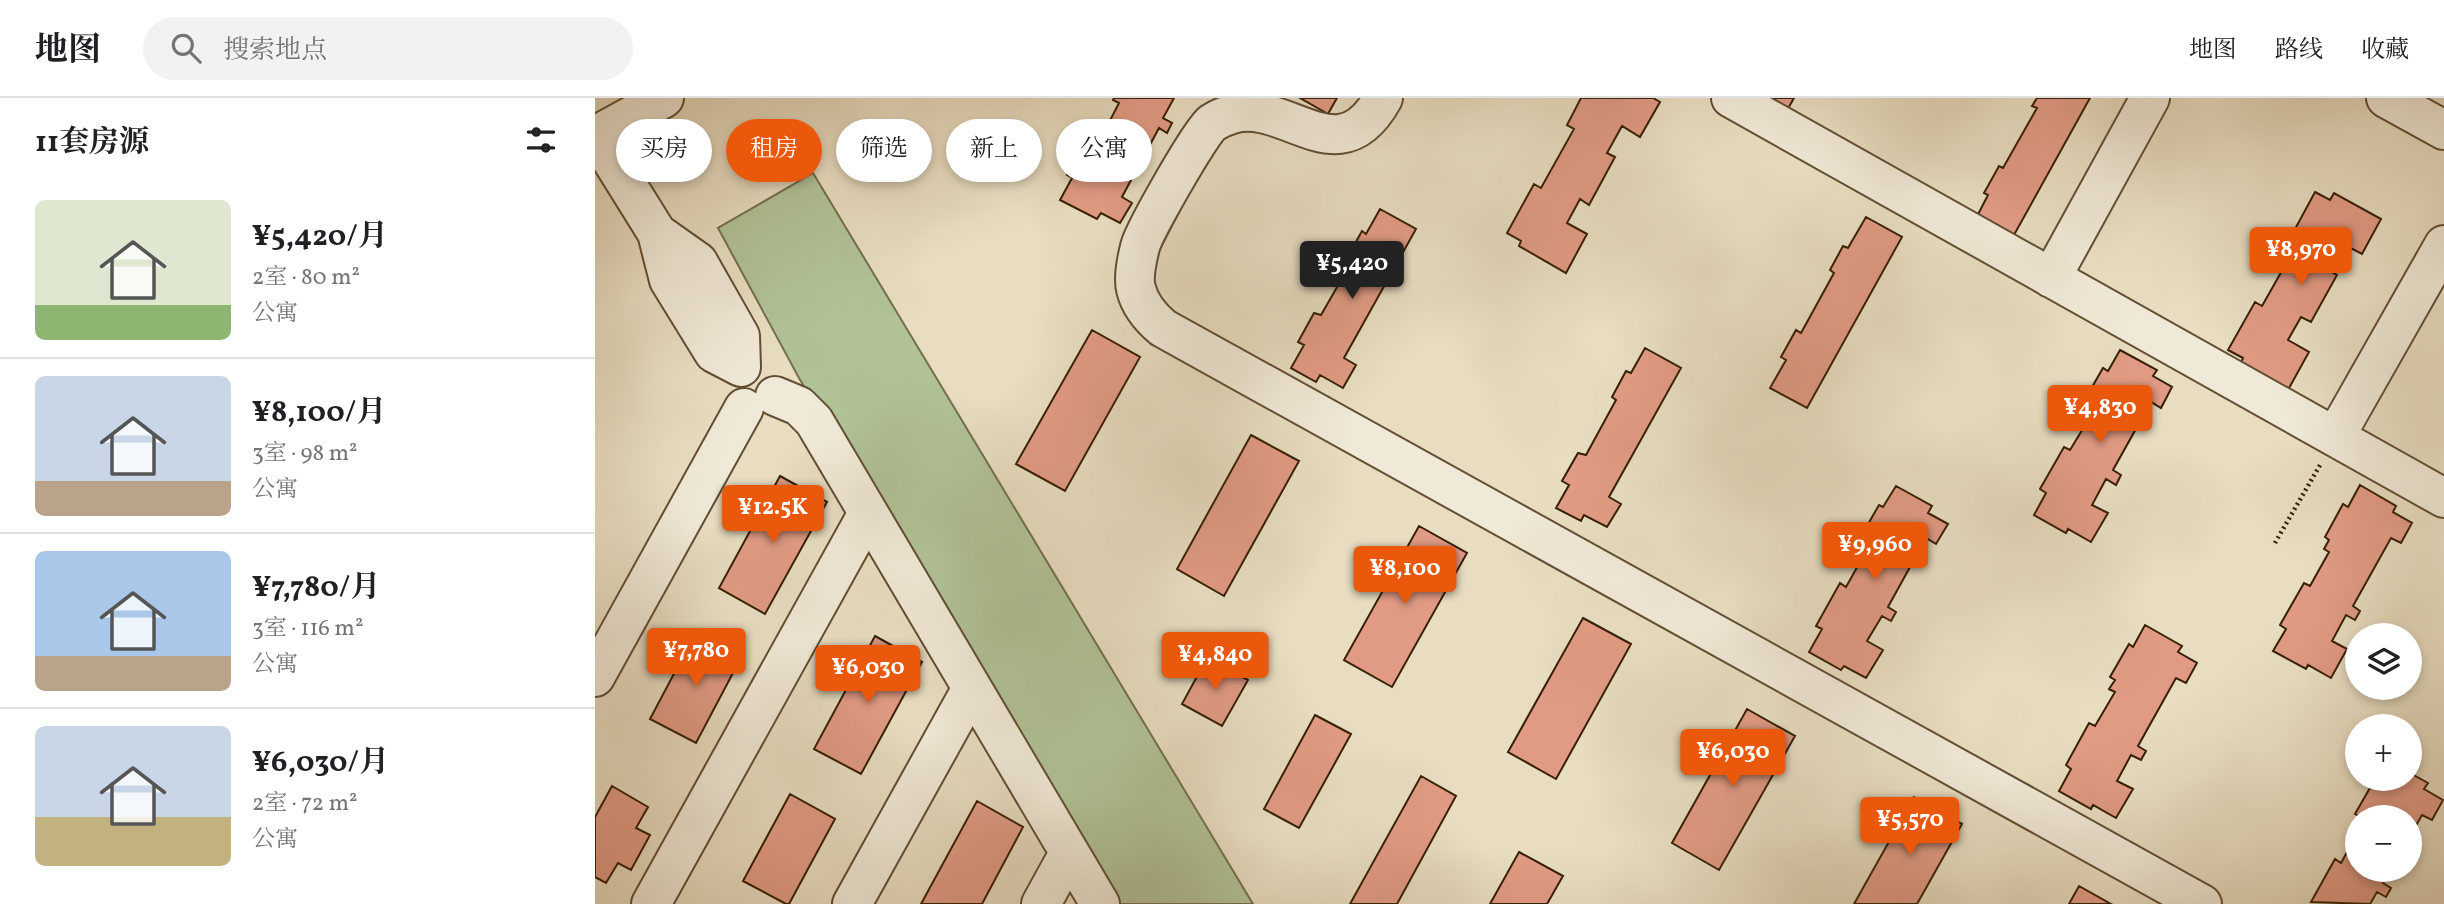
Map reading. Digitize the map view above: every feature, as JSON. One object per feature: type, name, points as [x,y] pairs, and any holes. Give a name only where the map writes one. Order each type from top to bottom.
[{"type":"street","points":[[595,677],[759,402],[776,380],[767,367],[751,363],[741,367],[740,336],[698,262],[657,233],[595,136],[664,98]]},
{"type":"street","points":[[1383,98],[1368,119],[1355,130],[1320,132],[1263,112],[1243,110],[1211,124],[1148,227],[1140,246],[1136,288],[1151,318],[1178,336],[2202,904]]},
{"type":"street","points":[[1731,98],[2444,498]]},
{"type":"street","points":[[2051,278],[2150,98]]},
{"type":"street","points":[[2386,98],[2444,130]]},
{"type":"street","points":[[2335,437],[2444,245]]},
{"type":"street","points":[[759,402],[799,406],[814,421],[1100,904]]},
{"type":"street","points":[[651,904],[868,513]]},
{"type":"street","points":[[852,904],[972,688]]},
{"type":"street","points":[[1041,904],[1069,853]]},
{"type":"path","points":[[2275,543],[2335,437]]},
{"type":"green space","points":[[797,182],[818,182],[1253,904],[1112,904],[799,378],[718,228]]},
{"type":"building","points":[[1174,98],[1163,118],[1172,123],[1167,133],[1159,128],[1152,141],[1152,119],[1111,119],[1119,103],[1113,100]]},
{"type":"building","points":[[1300,98],[1337,98],[1328,114]]},
{"type":"building","points":[[1581,98],[1653,98],[1660,102],[1640,137],[1622,126],[1607,153],[1615,157],[1589,205],[1580,199],[1567,223],[1587,234],[1566,273],[1519,246],[1521,241],[1507,233],[1534,184],[1541,188],[1574,129],[1567,125]]},
{"type":"building","points":[[1756,98],[1794,98],[1785,114]]},
{"type":"building","points":[[2037,98],[2090,98],[2009,244],[1973,224],[1988,195],[1984,193],[1999,166],[2003,168],[2037,108],[2032,106]]},
{"type":"building","points":[[1070,182],[1130,182],[1122,197],[1132,203],[1120,223],[1101,213],[1097,219],[1060,200]]},
{"type":"building","points":[[2315,192],[2330,200],[2334,193],[2381,219],[2362,254],[2343,244],[2328,270],[2337,275],[2311,322],[2301,317],[2288,340],[2309,352],[2288,390],[2240,364],[2243,358],[2228,350],[2255,302],[2262,306],[2296,246],[2288,242]]},
{"type":"building","points":[[1380,209],[1416,229],[1344,358],[1356,365],[1343,388],[1320,375],[1316,382],[1291,368],[1304,345],[1298,342],[1314,313],[1321,315],[1352,261],[1347,258],[1362,231],[1366,234]]},
{"type":"building","points":[[1866,217],[1902,237],[1807,408],[1770,388],[1786,360],[1781,357],[1796,330],[1801,333],[1834,273],[1830,270],[1843,246],[1848,248]]},
{"type":"building","points":[[1092,330],[1140,357],[1065,491],[1016,464]]},
{"type":"building","points":[[1645,348],[1681,368],[1609,497],[1621,504],[1607,527],[1584,515],[1581,521],[1556,508],[1569,485],[1562,481],[1578,453],[1586,455],[1616,400],[1612,397],[1626,371],[1631,373]]},
{"type":"building","points":[[2120,350],[2157,370],[2153,376],[2172,387],[2161,408],[2151,402],[2113,470],[2121,475],[2116,485],[2106,479],[2092,505],[2108,513],[2091,542],[2068,529],[2066,533],[2034,515],[2046,493],[2040,489],[2064,447],[2070,450],[2090,417],[2084,413],[2090,404],[2084,401],[2103,368],[2108,371]]},
{"type":"building","points":[[1251,435],[1299,461],[1224,596],[1177,569]]},
{"type":"building","points":[[780,476],[827,502],[765,614],[719,588]]},
{"type":"building","points":[[2360,485],[2396,506],[2393,512],[2412,523],[2401,543],[2391,538],[2353,606],[2360,611],[2355,620],[2346,615],[2332,641],[2345,648],[2345,653],[2331,678],[2308,665],[2306,669],[2273,651],[2286,629],[2280,625],[2304,583],[2310,586],[2329,552],[2324,549],[2329,540],[2325,537],[2343,504],[2348,507]]},
{"type":"building","points":[[1896,486],[1932,506],[1928,513],[1948,524],[1936,544],[1926,538],[1888,607],[1896,612],[1891,621],[1882,616],[1867,641],[1883,650],[1866,678],[1844,666],[1841,670],[1809,652],[1822,629],[1816,626],[1840,583],[1846,587],[1865,553],[1859,550],[1865,540],[1860,538],[1879,505],[1883,507]]},
{"type":"building","points":[[1419,526],[1467,553],[1392,687],[1344,660]]},
{"type":"building","points":[[1583,618],[1631,644],[1556,779],[1508,752]]},
{"type":"building","points":[[2145,625],[2182,646],[2178,652],[2197,663],[2186,683],[2176,678],[2138,746],[2146,751],[2141,760],[2131,755],[2117,781],[2133,789],[2116,818],[2093,805],[2091,809],[2059,791],[2071,769],[2066,765],[2089,723],[2095,726],[2115,692],[2109,689],[2115,680],[2110,677],[2129,644],[2133,647]]},
{"type":"building","points":[[696,632],[742,656],[696,743],[650,719]]},
{"type":"building","points":[[875,636],[922,662],[861,774],[814,749]]},
{"type":"building","points":[[1207,658],[1248,680],[1222,726],[1182,704]]},
{"type":"building","points":[[1747,709],[1795,736],[1719,870],[1672,843]]},
{"type":"building","points":[[1315,715],[1351,734],[1299,828],[1264,809]]},
{"type":"building","points":[[1421,776],[1456,796],[1397,904],[1350,904]]},
{"type":"building","points":[[2422,780],[2428,783],[2424,789],[2443,800],[2432,820],[2422,815],[2422,805],[2360,805],[2368,791],[2422,791]]},
{"type":"building","points":[[612,786],[648,807],[636,828],[650,835],[631,870],[618,863],[606,883],[595,877],[595,817]]},
{"type":"building","points":[[790,794],[835,819],[789,904],[786,904],[743,881]]},
{"type":"building","points":[[1914,797],[1962,824],[1917,904],[1854,904]]},
{"type":"building","points":[[977,801],[1023,827],[982,904],[921,904]]},
{"type":"building","points":[[1519,852],[1563,876],[1547,904],[1490,904]]},
{"type":"building","points":[[2345,856],[2345,882],[2384,882],[2391,888],[2386,897],[2377,892],[2370,904],[2311,902],[2335,859],[2341,863]]},
{"type":"building","points":[[2079,886],[2111,904],[2069,904]]}]
